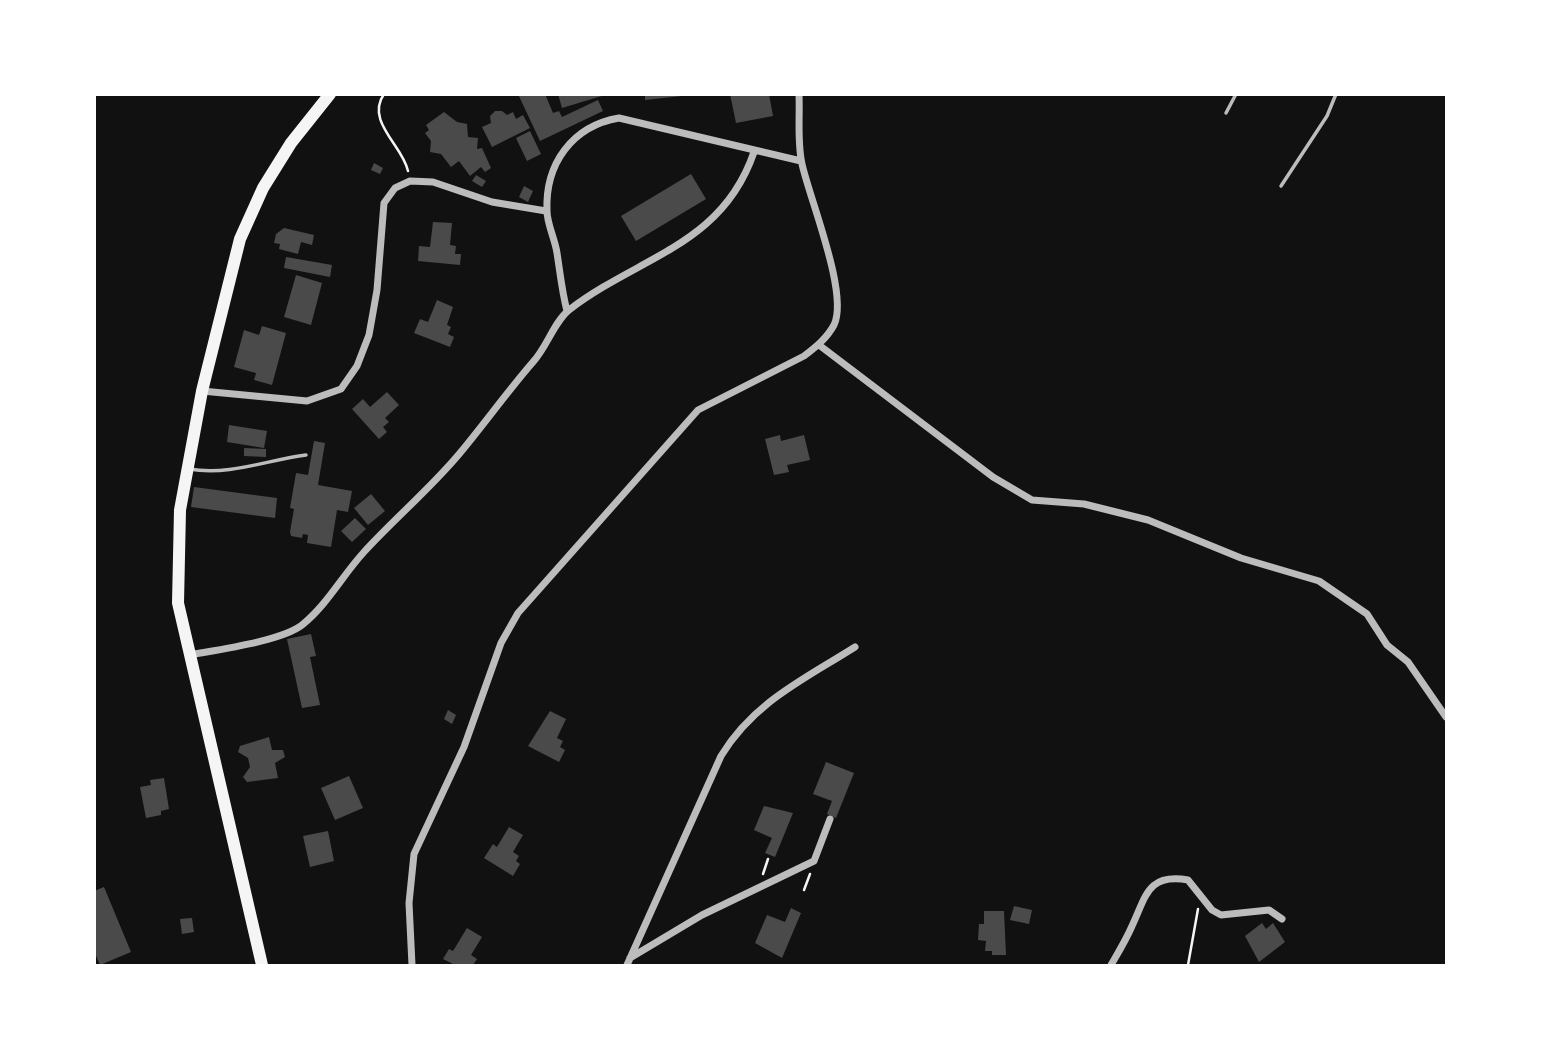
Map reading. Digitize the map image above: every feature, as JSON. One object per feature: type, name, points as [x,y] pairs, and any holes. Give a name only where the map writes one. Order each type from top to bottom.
[{"type":"highway","points":[[262,965],[189,656],[178,592],[180,510],[202,391],[240,239],[270,177],[291,143],[330,94]]},
{"type":"street","points":[[412,965],[409,903],[414,854],[464,747],[501,643],[518,613],[698,410],[820,345],[835,323],[838,300],[801,162],[799,94]]},
{"type":"street","points":[[567,311],[546,211],[555,164],[567,143],[603,121],[619,118],[801,162]]},
{"type":"street","points":[[189,656],[251,643],[300,627],[362,555],[459,455],[498,402],[539,356],[567,311],[698,232],[729,203],[745,177],[754,152]]},
{"type":"street","points":[[202,391],[307,401],[341,389],[357,366],[369,335],[377,290],[384,203],[396,188],[410,181],[433,182],[492,202],[546,211]]},
{"type":"street","points":[[820,345],[993,477],[1032,500],[1084,504],[1148,520],[1241,558],[1328,586],[1367,614],[1387,645],[1408,662],[1447,717]]},
{"type":"street","points":[[629,962],[721,756],[737,729],[761,706],[855,647]]},
{"type":"street","points":[[629,962],[702,915],[814,861],[830,819]]},
{"type":"street","points":[[1111,965],[1146,893],[1158,881],[1175,878],[1188,880],[1200,891],[1212,911],[1222,915],[1269,910],[1282,919]]},
{"type":"lane","points":[[1226,113],[1236,94]]},
{"type":"lane","points":[[1281,186],[1327,116],[1336,94]]},
{"type":"lane","points":[[187,468],[203,471],[263,466],[273,460],[306,455]]},
{"type":"path","points":[[384,94],[380,101],[379,117],[406,162],[410,181]]},
{"type":"path","points":[[1188,965],[1196,932],[1200,891]]},
{"type":"building","points":[[518,94],[545,94],[553,113],[559,111],[562,117],[598,100],[603,111],[540,141]]},
{"type":"building","points":[[558,94],[605,94],[605,95],[562,108]]},
{"type":"building","points":[[645,94],[682,94],[682,96],[645,100]]},
{"type":"building","points":[[730,94],[769,94],[773,116],[736,123]]},
{"type":"building","points":[[495,111],[502,111],[507,115],[513,112],[516,119],[523,115],[530,128],[492,147],[482,127],[491,123],[490,116]]},
{"type":"building","points":[[444,112],[457,122],[467,124],[468,137],[478,138],[477,149],[482,148],[491,168],[485,172],[481,167],[470,176],[459,161],[451,167],[441,154],[430,152],[431,141],[425,133],[429,130],[426,125]]},
{"type":"building","points":[[530,131],[541,154],[527,161],[516,138]]},
{"type":"building","points":[[374,163],[383,168],[380,174],[371,170]]},
{"type":"building","points":[[691,174],[706,199],[636,241],[621,216]]},
{"type":"building","points":[[476,175],[486,181],[482,187],[472,181]]},
{"type":"building","points":[[524,186],[533,191],[528,202],[519,197]]},
{"type":"building","points":[[433,222],[452,223],[450,245],[456,246],[455,254],[461,254],[460,265],[418,261],[419,246],[430,247]]},
{"type":"building","points":[[284,228],[314,235],[312,245],[301,242],[298,254],[279,249],[280,244],[274,243],[276,234]]},
{"type":"building","points":[[286,257],[332,265],[330,277],[284,268]]},
{"type":"building","points":[[296,275],[322,283],[311,325],[284,317]]},
{"type":"building","points":[[437,300],[453,307],[447,325],[451,327],[448,334],[454,337],[450,347],[414,333],[420,319],[428,322]]},
{"type":"building","points":[[262,326],[286,333],[272,385],[254,380],[256,373],[234,367],[244,330],[259,335]]},
{"type":"building","points":[[387,392],[399,405],[385,418],[389,422],[383,427],[387,432],[379,439],[352,409],[363,399],[370,407]]},
{"type":"building","points":[[229,425],[267,431],[264,448],[227,442]]},
{"type":"building","points":[[780,435],[781,441],[804,435],[810,460],[787,465],[789,472],[774,475],[765,439]]},
{"type":"building","points":[[314,441],[325,443],[318,485],[352,491],[348,512],[337,510],[331,547],[307,543],[308,535],[303,534],[302,538],[291,536],[290,532],[294,509],[290,508],[296,473],[308,475]]},
{"type":"building","points":[[244,448],[266,449],[266,457],[244,456]]},
{"type":"building","points":[[194,487],[277,498],[275,518],[191,507]]},
{"type":"building","points":[[371,494],[385,511],[368,525],[354,508]]},
{"type":"building","points":[[355,518],[366,529],[352,542],[341,531]]},
{"type":"building","points":[[311,634],[316,656],[310,657],[320,705],[302,708],[287,639]]},
{"type":"building","points":[[448,710],[456,715],[452,724],[444,719]]},
{"type":"building","points":[[550,711],[566,719],[557,738],[563,741],[560,747],[565,750],[559,762],[528,746]]},
{"type":"building","points":[[269,737],[272,750],[283,750],[285,757],[275,763],[278,778],[247,782],[243,777],[250,767],[248,758],[238,752],[240,746]]},
{"type":"building","points":[[826,762],[854,773],[836,818],[827,814],[832,801],[813,794]]},
{"type":"building","points":[[349,776],[363,808],[335,820],[321,788]]},
{"type":"building","points":[[164,778],[169,809],[161,811],[161,815],[146,818],[140,787],[151,785],[150,780]]},
{"type":"building","points":[[764,806],[793,813],[775,857],[765,853],[772,838],[754,830]]},
{"type":"building","points":[[509,827],[523,835],[513,852],[519,856],[516,861],[520,864],[513,876],[484,858],[493,844],[497,847]]},
{"type":"building","points":[[328,831],[334,861],[310,867],[303,836]]},
{"type":"building","points":[[104,887],[131,952],[100,965],[94,951],[94,891]]},
{"type":"building","points":[[1014,906],[1032,910],[1029,924],[1010,920]]},
{"type":"building","points":[[791,908],[801,913],[782,958],[755,943],[767,915],[785,922]]},
{"type":"building","points":[[984,911],[1004,911],[1006,955],[992,955],[992,951],[985,951],[986,941],[978,940],[979,924],[984,924]]},
{"type":"building","points":[[192,918],[194,932],[182,934],[180,919]]},
{"type":"building","points":[[1262,923],[1266,929],[1273,923],[1285,942],[1259,962],[1245,936]]},
{"type":"building","points":[[467,928],[482,937],[471,955],[477,959],[473,965],[455,965],[443,959],[449,949],[453,951]]}]
